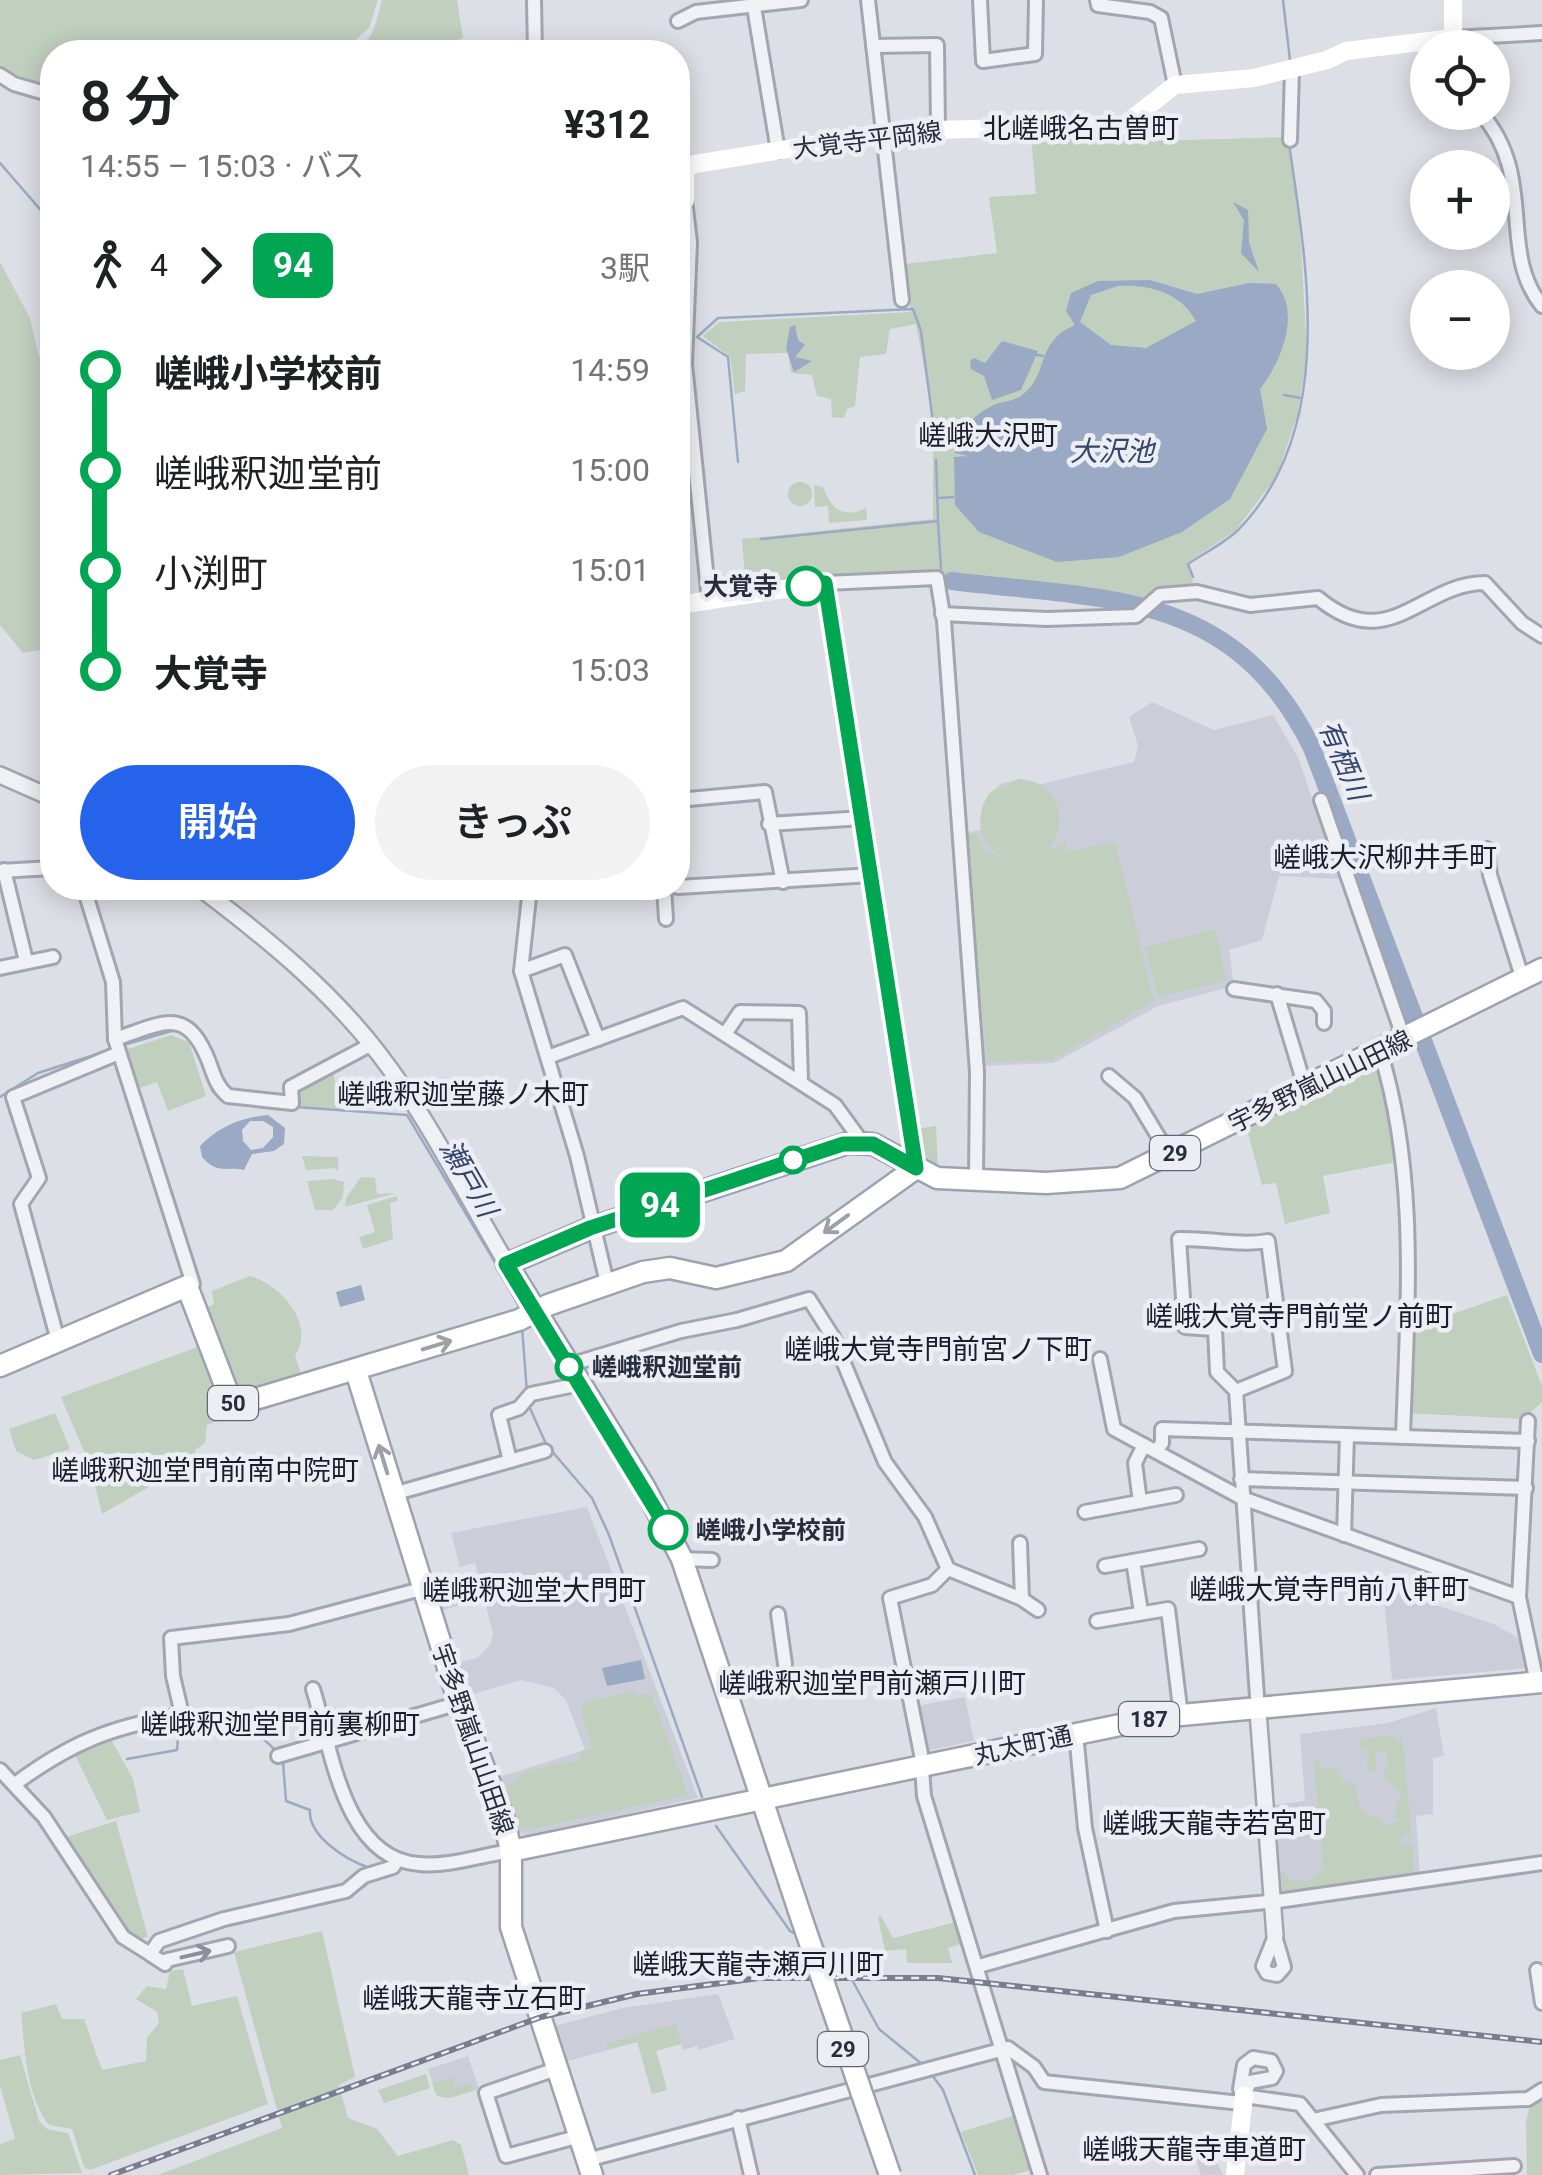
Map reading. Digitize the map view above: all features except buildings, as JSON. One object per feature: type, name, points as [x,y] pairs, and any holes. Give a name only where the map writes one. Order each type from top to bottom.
[{"type":"main road","points":[[1452,30],[1453,0]]},
{"type":"main road","name":"大覚寺平岡線","points":[[690,165],[883,132],[1124,124],[1174,86],[1292,70],[1346,51],[1410,46]]},
{"type":"main road","points":[[356,1370],[527,1316],[607,1283],[670,1268],[716,1278],[786,1261],[916,1168],[825,583],[690,602]]},
{"type":"main road","name":"宇多野嵐山山田線","points":[[862,1142],[937,1178],[1101,1182],[1120,1178],[1542,970]]},
{"type":"main road","points":[[506,1264],[590,1228],[827,1149],[862,1142]]},
{"type":"main road","name":"29","points":[[506,1264],[527,1316],[580,1384],[682,1559],[888,2175]]},
{"type":"main road","points":[[0,1366],[186,1286]]},
{"type":"main road","name":"50","points":[[186,1286],[233,1403],[356,1370]]},
{"type":"main road","name":"宇多野嵐山山田線","points":[[356,1370],[458,1703],[504,1820],[511,1851],[511,1927],[590,2167]]},
{"type":"main road","name":"丸太町通","points":[[511,1851],[1076,1733],[1181,1716],[1539,1682]]},
{"type":"main road","points":[[1235,2175],[1242,2100]]},
{"type":"street","points":[[534,0],[535,40]]},
{"type":"street","points":[[678,21],[724,4],[754,7],[801,0]]},
{"type":"street","points":[[868,0],[902,300]]},
{"type":"street","points":[[980,0],[983,61],[1035,54],[1036,0]]},
{"type":"street","points":[[1096,0],[1098,5],[1150,12],[1161,18],[1174,86]]},
{"type":"street","points":[[754,7],[778,151]]},
{"type":"street","points":[[1510,37],[1542,33]]},
{"type":"street","points":[[873,46],[937,46],[938,129]]},
{"type":"street","points":[[1290,140],[1292,70]]},
{"type":"street","points":[[0,75],[40,92]]},
{"type":"street","points":[[1491,130],[1509,158],[1524,273],[1542,306]]},
{"type":"street","points":[[690,413],[709,600]]},
{"type":"street","points":[[825,583],[937,578],[977,1072],[976,1179]]},
{"type":"street","points":[[942,614],[1046,619],[1147,608],[1160,596],[1197,592],[1250,605],[1312,597],[1353,622],[1367,622],[1422,606],[1467,585],[1485,583],[1532,632],[1542,636]]},
{"type":"street","points":[[0,776],[40,793]]},
{"type":"street","points":[[690,799],[765,792],[768,824],[784,882]]},
{"type":"street","points":[[1320,800],[1414,1034]]},
{"type":"street","points":[[768,824],[864,818]]},
{"type":"street","points":[[1487,849],[1490,876],[1523,980]]},
{"type":"street","points":[[26,961],[2,870],[40,868]]},
{"type":"street","points":[[690,886],[872,875]]},
{"type":"street","points":[[88,900],[113,982],[117,1046],[193,1283],[186,1286]]},
{"type":"street","points":[[216,900],[296,962],[370,1045],[427,1124],[506,1264]]},
{"type":"street","points":[[529,900],[521,970],[577,1156],[590,1228],[607,1283]]},
{"type":"street","points":[[665,900],[666,919]]},
{"type":"street","points":[[521,970],[566,955],[598,1039]]},
{"type":"street","points":[[0,968],[52,957]]},
{"type":"street","points":[[1234,989],[1316,1001],[1324,1011],[1324,1023]]},
{"type":"street","points":[[1277,994],[1305,1087]]},
{"type":"street","points":[[548,1057],[683,1008],[836,1105],[862,1142]]},
{"type":"street","points":[[725,1034],[740,1012],[799,1013],[801,1080]]},
{"type":"street","points":[[58,1341],[21,1204],[39,1178],[6,1099],[166,1022],[179,1023],[198,1035],[224,1093],[238,1100],[292,1103],[291,1088],[370,1045]]},
{"type":"street","points":[[1380,1051],[1395,1101],[1409,1239],[1403,1437]]},
{"type":"street","points":[[1109,1076],[1135,1098],[1170,1156]]},
{"type":"street","points":[[1236,1391],[1285,1370],[1268,1241],[1250,1244],[1218,1238],[1179,1240],[1186,1328],[1215,1329],[1218,1372],[1236,1391],[1275,1936]]},
{"type":"street","points":[[568,1366],[680,1330],[737,1320],[809,1298],[833,1337],[884,1462],[925,1517],[948,1569],[1022,1599],[1038,1610]]},
{"type":"street","points":[[1100,1359],[1114,1428],[1242,1498],[1519,1597]]},
{"type":"street","points":[[510,1461],[499,1415],[519,1408],[528,1398],[580,1384]]},
{"type":"street","points":[[1528,1421],[1519,1597],[1539,1682]]},
{"type":"street","points":[[1140,1502],[1135,1463],[1150,1448],[1162,1443],[1162,1429],[1528,1441]]},
{"type":"street","points":[[1344,1535],[1347,1435]]},
{"type":"street","points":[[393,1494],[546,1451]]},
{"type":"street","points":[[1241,1479],[1526,1488]]},
{"type":"street","points":[[1085,1512],[1176,1495]]},
{"type":"street","points":[[1020,1543],[1022,1599]]},
{"type":"street","points":[[1105,1566],[1200,1548]]},
{"type":"street","points":[[682,1559],[712,1560]]},
{"type":"street","points":[[1132,1561],[1142,1612]]},
{"type":"street","points":[[948,1569],[932,1585],[890,1598],[922,1766],[924,1796],[1040,2175]]},
{"type":"street","points":[[228,1946],[159,1960],[123,1937],[44,1816],[6,1780],[116,1726],[176,1716],[181,1710],[173,1676],[171,1638],[289,1624],[422,1589]]},
{"type":"street","points":[[1096,1621],[1168,1610],[1181,1716]]},
{"type":"street","points":[[778,1614],[785,1664]]},
{"type":"street","points":[[314,1689],[346,1800],[365,1835],[397,1860],[435,1865],[511,1851]]},
{"type":"street","points":[[278,1756],[458,1703]]},
{"type":"street","points":[[1076,1733],[1084,1828],[1107,1931]]},
{"type":"street","points":[[159,1960],[159,1941],[224,1920],[346,1891],[364,1876],[393,1866],[397,1860]]},
{"type":"street","points":[[979,1966],[1174,1910],[1272,1902],[1542,1863]]},
{"type":"street","points":[[1537,1970],[1542,2003]]},
{"type":"street","points":[[833,2014],[888,2175]]},
{"type":"street","points":[[590,2167],[738,2118],[1008,2048],[1034,2067],[1044,2082],[1242,2100],[1294,2100],[1357,2175]]},
{"type":"street","points":[[559,2068],[486,2093],[506,2156],[580,2136]]},
{"type":"street","points":[[857,2088],[899,2175]]},
{"type":"street","points":[[1313,2120],[1380,2105],[1528,2099],[1542,2090]]},
{"type":"street","points":[[738,2118],[751,2175]]},
{"type":"street","points":[[1377,2175],[1478,2172],[1514,2166]]},
{"type":"shaded area","points":[[1152,702],[1214,730],[1273,715],[1298,757],[1339,879],[1279,876],[1262,940],[1229,950],[1234,986],[1158,1006],[1054,1063],[982,1066],[961,834],[980,830],[983,804],[1000,784],[1020,779],[1041,784],[1134,762],[1138,746],[1129,717]]},
{"type":"shaded area","points":[[587,1507],[698,1798],[528,1836],[518,1832],[496,1778],[585,1750],[566,1700],[554,1688],[521,1680],[463,1697],[452,1664],[477,1658],[490,1645],[493,1634],[484,1598],[434,1613],[430,1601],[481,1585],[475,1563],[460,1567],[451,1533]]},
{"type":"shaded area","points":[[1383,1588],[1494,1624],[1521,1640],[1529,1668],[1392,1680]]},
{"type":"shaded area","points":[[965,1697],[974,1741],[925,1751],[916,1706]]},
{"type":"shaded area","points":[[1436,1708],[1444,1756],[1433,1758],[1433,1814],[1416,1816],[1420,1878],[1279,1896],[1273,1805],[1305,1801],[1300,1734],[1388,1723]]},
{"type":"shaded area","points":[[718,1994],[735,2039],[699,2050],[697,2046],[683,2050],[681,2044],[656,2050],[667,2090],[652,2094],[637,2042],[561,2063],[550,2027],[623,2008]]},
{"type":"shaded area","points":[[468,2056],[479,2089],[449,2098],[437,2096],[428,2069]]},
{"type":"shaded area","points":[[1212,2152],[1223,2175],[1201,2175],[1195,2157]]},
{"type":"green space","points":[[0,0],[378,0],[369,28],[356,40],[40,40],[40,83],[0,69]]},
{"type":"green space","points":[[382,0],[457,0],[463,38],[367,40]]},
{"type":"green space","name":"大覚寺","points":[[1133,131],[1154,141],[1286,137],[1299,207],[1307,355],[1297,416],[1277,476],[1235,531],[1187,563],[1193,582],[1190,587],[1148,601],[960,580],[941,573],[715,591],[712,582],[745,578],[742,539],[933,519],[933,417],[916,324],[890,329],[886,354],[860,357],[855,406],[847,409],[844,418],[832,417],[831,399],[817,396],[812,375],[791,373],[788,353],[746,354],[745,391],[735,394],[730,357],[703,336],[719,322],[911,312],[905,264],[997,253],[989,197],[1036,194],[1031,136]]},
{"type":"green space","points":[[0,262],[30,318],[40,358],[40,650],[23,653],[0,625]]},
{"type":"green space","points":[[800,482],[812,494],[800,506],[788,494]]},
{"type":"green space","points":[[814,485],[823,487],[839,510],[851,513],[866,508],[867,520],[829,523],[828,506],[815,507]]},
{"type":"green space","points":[[1020,779],[1045,788],[1058,806],[1058,829],[1047,852],[1065,843],[1068,851],[1115,842],[1154,1001],[1052,1060],[987,1062],[965,835],[976,833],[985,850],[1010,861],[986,841],[981,813],[990,792]]},
{"type":"green space","points":[[1216,929],[1226,980],[1158,998],[1145,947]]},
{"type":"green space","points":[[171,1035],[189,1042],[206,1096],[168,1111],[157,1082],[139,1088],[125,1050]]},
{"type":"green space","points":[[1375,1057],[1388,1099],[1396,1162],[1323,1176],[1330,1213],[1285,1224],[1276,1183],[1262,1185],[1245,1122]]},
{"type":"green space","points":[[333,1071],[340,1109],[297,1107],[295,1089]]},
{"type":"green space","points":[[936,1126],[938,1170],[924,1163],[915,1129]]},
{"type":"green space","points":[[302,1156],[338,1157],[338,1171],[306,1170]]},
{"type":"green space","points":[[361,1177],[375,1178],[377,1194],[396,1193],[345,1207],[346,1198]]},
{"type":"green space","points":[[307,1181],[344,1182],[343,1197],[333,1210],[315,1210]]},
{"type":"green space","points":[[397,1196],[397,1201],[390,1203],[393,1239],[363,1249],[359,1237],[375,1232],[367,1205]]},
{"type":"green space","points":[[250,1276],[273,1288],[292,1307],[301,1331],[295,1356],[303,1379],[238,1395],[204,1309],[214,1304],[212,1291]]},
{"type":"green space","points":[[1507,1295],[1542,1386],[1542,1402],[1523,1419],[1407,1413],[1413,1328]]},
{"type":"green space","points":[[203,1345],[228,1417],[207,1425],[205,1443],[195,1450],[197,1459],[102,1514],[91,1468],[61,1397]]},
{"type":"green space","points":[[55,1413],[70,1449],[34,1460],[16,1451],[9,1429]]},
{"type":"green space","points":[[635,1691],[636,1696],[651,1693],[688,1795],[527,1830],[520,1828],[505,1788],[529,1771],[580,1761],[579,1752],[592,1748],[581,1710],[585,1702]]},
{"type":"green space","points":[[108,1734],[133,1779],[140,1812],[107,1820],[73,1751]]},
{"type":"green space","points":[[1391,1735],[1403,1742],[1412,1839],[1405,1833],[1399,1840],[1405,1846],[1412,1841],[1414,1874],[1283,1892],[1281,1869],[1290,1881],[1309,1881],[1323,1867],[1314,1760],[1318,1758],[1320,1769],[1337,1769],[1342,1781],[1355,1785],[1361,1812],[1378,1818],[1383,1826],[1399,1821],[1394,1810],[1401,1796],[1382,1772],[1388,1768],[1387,1752],[1375,1753],[1376,1770],[1368,1772],[1367,1751],[1360,1748],[1360,1740]]},
{"type":"green space","points":[[116,1821],[148,1937],[133,1940],[125,1935],[63,1838]]},
{"type":"green space","points":[[881,1916],[893,1938],[960,1921],[968,1942],[948,1948],[952,1963],[907,1963],[906,1949],[885,1951],[878,1917]]},
{"type":"green space","points":[[322,1931],[355,2077],[339,2085],[348,2118],[377,2129],[398,2156],[453,2140],[461,2145],[469,2175],[158,2175],[282,2128],[234,1952]]},
{"type":"green space","points":[[183,1969],[192,2006],[237,1996],[268,2104],[90,2170],[84,2167],[72,2129],[49,2125],[35,2099],[21,2013],[56,2004],[62,2019],[84,2019],[102,2070],[146,2061],[147,2038],[159,2023],[157,2012],[136,1999],[147,1986],[166,1989],[170,1971]]},
{"type":"green space","points":[[676,2024],[681,2044],[656,2051],[667,2090],[652,2094],[638,2042],[608,2049],[607,2043]]},
{"type":"green space","points":[[20,2055],[39,2121],[47,2129],[68,2133],[82,2173],[0,2175],[0,2144],[15,2139],[0,2086],[0,2060]]},
{"type":"green space","points":[[426,2074],[430,2088],[384,2103],[378,2090]]},
{"type":"green space","points":[[452,2077],[456,2088],[471,2083],[473,2091],[449,2098],[437,2096],[432,2084]]},
{"type":"green space","points":[[1542,2100],[1542,2175],[1527,2175],[1526,2121],[1531,2103]]},
{"type":"green space","points":[[1016,2115],[1035,2169],[1012,2175],[978,2175],[961,2132]]},
{"type":"water","points":[[1233,202],[1248,210],[1249,242],[1259,272],[1241,253],[1244,220]]},
{"type":"water","name":"大沢池","points":[[1150,280],[1197,294],[1249,283],[1276,284],[1284,296],[1288,323],[1281,352],[1260,389],[1267,429],[1230,499],[1182,532],[1119,557],[1057,562],[979,532],[955,505],[954,457],[968,456],[955,453],[962,431],[973,419],[992,406],[1018,398],[1030,388],[1053,340],[1075,325],[1066,311],[1071,293],[1098,281]],"holes":[[[1130,286],[1173,297],[1196,321],[1146,348],[1111,345],[1080,322],[1091,295]]]},
{"type":"water","points":[[795,325],[798,340],[805,345],[795,357],[812,361],[794,372],[786,348],[790,327]]},
{"type":"water","points":[[1002,341],[1038,351],[1021,390],[992,400],[984,376],[971,369],[970,361],[974,358],[985,363]]},
{"type":"water","points":[[268,1115],[285,1128],[284,1144],[274,1151],[252,1154],[244,1170],[217,1168],[202,1157],[200,1146],[215,1133],[258,1116]],"holes":[[[250,1121],[263,1121],[273,1127],[273,1137],[263,1148],[251,1150],[243,1141],[242,1130]]]},
{"type":"water","points":[[361,1285],[365,1300],[340,1307],[336,1292]]},
{"type":"water","points":[[641,1660],[645,1679],[607,1686],[602,1668]]},
{"type":"waterway","points":[[1283,0],[1290,60]]},
{"type":"waterway","points":[[1193,577],[1188,564],[1238,530],[1269,490],[1290,445],[1302,396],[1307,294],[1289,144]]},
{"type":"waterway","name":"有栖川","points":[[0,163],[40,209]]},
{"type":"waterway","points":[[697,337],[718,318],[913,309],[921,331],[935,438]]},
{"type":"waterway","name":"有栖川","points":[[697,337],[728,357],[738,462]]},
{"type":"waterway","points":[[1037,355],[1043,356]]},
{"type":"waterway","points":[[1284,395],[1301,398]]},
{"type":"waterway","points":[[936,460],[938,519]]},
{"type":"waterway","points":[[939,498],[953,497]]},
{"type":"waterway","name":"有栖川","points":[[761,539],[938,521],[941,569]]},
{"type":"waterway","name":"有栖川","points":[[952,581],[1113,600],[1160,612],[1204,630],[1244,658],[1280,696],[1312,748],[1542,1354]]},
{"type":"waterway","name":"瀬戸川","points":[[120,1046],[175,1030]]},
{"type":"waterway","name":"瀬戸川","points":[[0,1097],[38,1073],[113,1049]]},
{"type":"waterway","name":"瀬戸川","points":[[199,1055],[213,1092],[227,1102],[407,1115],[499,1269]]},
{"type":"waterway","name":"瀬戸川","points":[[505,1280],[520,1309]]},
{"type":"waterway","name":"瀬戸川","points":[[522,1327],[527,1393]]},
{"type":"waterway","name":"瀬戸川","points":[[529,1406],[546,1444]]},
{"type":"waterway","name":"瀬戸川","points":[[551,1450],[592,1498],[609,1535],[702,1797]]},
{"type":"waterway","points":[[127,1759],[177,1750],[179,1728],[205,1714],[243,1723],[276,1751]]},
{"type":"waterway","points":[[283,1762],[286,1801],[310,1810],[321,1837],[367,1867]]},
{"type":"waterway","name":"瀬戸川","points":[[716,1826],[790,1931],[799,1936]]},
{"type":"waterway","name":"瀬戸川","points":[[820,1944],[845,1967],[879,2029],[923,2065]]},
{"type":"waterway","name":"瀬戸川","points":[[932,2075],[943,2090],[975,2175]]},
{"type":"railway","points":[[111,2175],[541,2017],[637,1994],[759,1978],[938,1978],[1542,2042]]},
{"type":"bus line","name":"94","points":[[668,1530],[506,1264],[590,1228],[843,1144],[873,1144],[916,1168],[825,583],[806,586]]},
{"type":"place","name":"大覚寺","points":[[806,586]]},
{"type":"place","name":"嵯峨釈迦堂前","points":[[569,1367]]},
{"type":"place","name":"嵯峨小学校前","points":[[668,1530]]},
{"type":"district","name":"北嵯峨名古曽町","points":[[1081,128]]},
{"type":"district","name":"嵯峨大沢町","points":[[988,435]]},
{"type":"district","name":"嵯峨大沢柳井手町","points":[[1385,857]]},
{"type":"district","name":"嵯峨釈迦堂藤ノ木町","points":[[463,1094]]},
{"type":"district","name":"嵯峨大覚寺門前堂ノ前町","points":[[1299,1316]]},
{"type":"district","name":"嵯峨大覚寺門前宮ノ下町","points":[[938,1349]]},
{"type":"district","name":"嵯峨釈迦堂門前南中院町","points":[[205,1470]]},
{"type":"district","name":"嵯峨大覚寺門前八軒町","points":[[1329,1589]]},
{"type":"district","name":"嵯峨釈迦堂大門町","points":[[534,1590]]},
{"type":"district","name":"嵯峨釈迦堂門前瀬戸川町","points":[[872,1683]]},
{"type":"district","name":"嵯峨釈迦堂門前裏柳町","points":[[280,1724]]},
{"type":"district","name":"嵯峨天龍寺若宮町","points":[[1214,1823]]},
{"type":"district","name":"嵯峨天龍寺瀬戸川町","points":[[758,1964]]},
{"type":"district","name":"嵯峨天龍寺立石町","points":[[474,1998]]},
{"type":"district","name":"嵯峨天龍寺車道町","points":[[1194,2149]]}]
